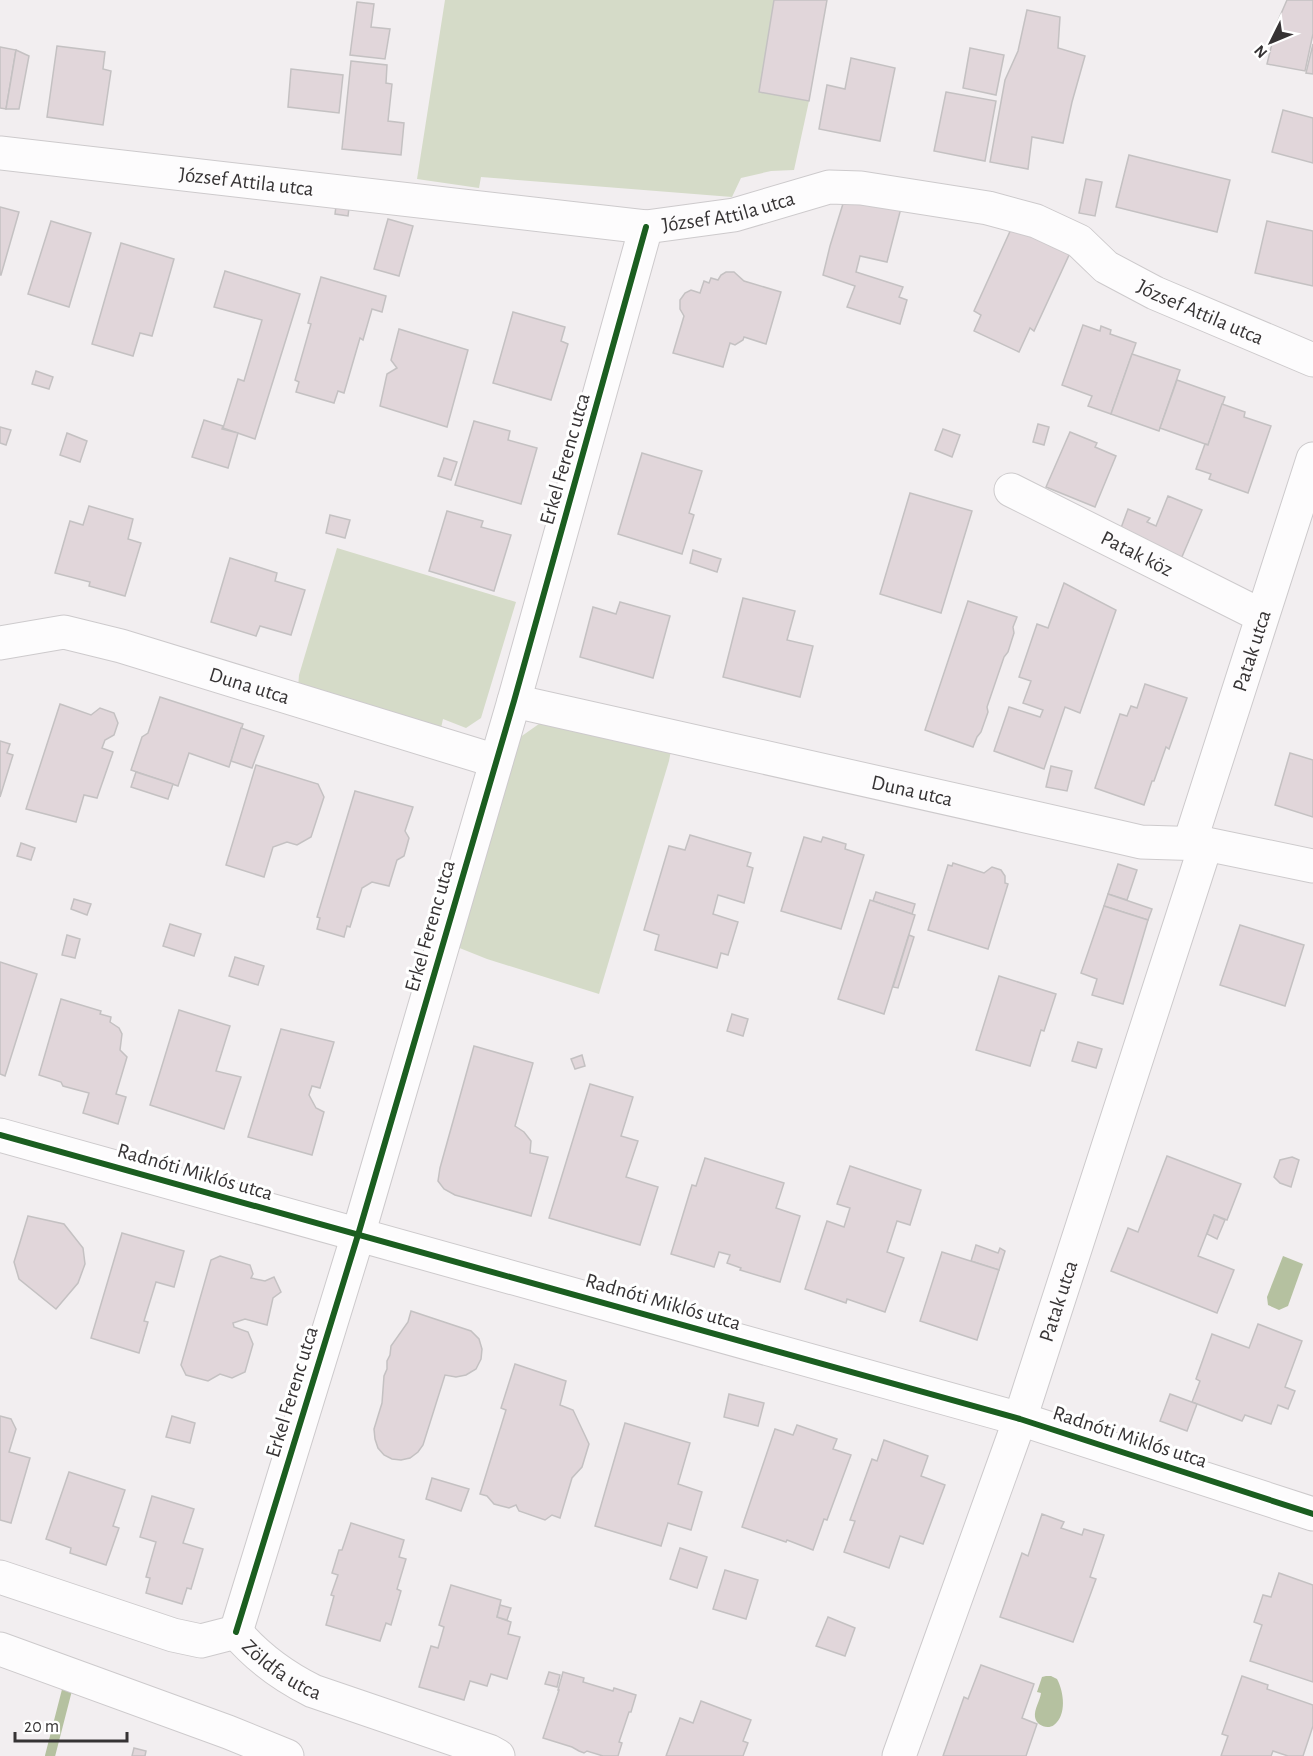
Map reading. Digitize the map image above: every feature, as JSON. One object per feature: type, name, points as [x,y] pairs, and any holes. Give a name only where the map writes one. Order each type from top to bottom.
[{"type":"street","name":"József Attila utca","points":[[0,153],[646,227],[734,215],[829,187],[861,188],[988,207],[1036,221],[1079,241],[1106,267],[1155,293],[1313,360]]},
{"type":"street","name":"Erkel Ferenc utca","points":[[236,1632],[358,1235],[514,701],[646,227]]},
{"type":"street","name":"Patak utca","points":[[899,1756],[1020,1419],[1198,843],[1262,616],[1313,459]]},
{"type":"street","name":"Patak köz","points":[[1011,490],[1262,616]]},
{"type":"street","name":"Duna utca","points":[[0,643],[64,632],[121,646],[496,761]]},
{"type":"street","name":"Duna utca","points":[[514,701],[1141,842],[1198,843],[1313,866]]},
{"type":"street","name":"Radnóti Miklós utca","points":[[0,1135],[1020,1419],[1313,1514]]},
{"type":"street","name":"Zöldfa utca","points":[[0,1577],[173,1635],[201,1641],[236,1632],[258,1655],[288,1678],[313,1690],[498,1756]]},
{"type":"street","points":[[0,1649],[236,1746],[287,1756]]},
{"type":"shaded area","points":[[445,0],[827,0],[794,170],[771,171],[741,178],[732,197],[481,177],[479,188],[417,179]]},
{"type":"shaded area","points":[[337,548],[516,602],[481,718],[466,728],[443,719],[441,728],[298,688],[299,675]]},
{"type":"shaded area","points":[[546,719],[672,745],[599,994],[487,959],[457,947],[519,738]]},
{"type":"shaded area","points":[[1283,1256],[1303,1264],[1288,1306],[1279,1310],[1268,1305],[1267,1297]]},
{"type":"shaded area","points":[[1042,1677],[1057,1679],[1063,1703],[1058,1721],[1048,1727],[1040,1724],[1035,1717],[1041,1693],[1037,1692]]},
{"type":"building","points":[[774,0],[827,0],[809,101],[759,92]]},
{"type":"building","points":[[1287,0],[1313,0],[1313,34],[1305,71],[1267,64],[1277,23]]},
{"type":"building","points":[[357,2],[374,4],[371,27],[390,29],[385,59],[350,55]]},
{"type":"building","points":[[1027,10],[1060,17],[1058,48],[1085,56],[1063,143],[1032,137],[1028,169],[990,162],[1005,80],[1018,51]]},
{"type":"building","points":[[1313,44],[1313,74],[1306,73]]},
{"type":"building","points":[[57,46],[105,52],[103,69],[111,71],[103,125],[47,117]]},
{"type":"building","points":[[0,47],[16,50],[6,109],[0,108]]},
{"type":"building","points":[[970,48],[1004,55],[996,95],[963,88]]},
{"type":"building","points":[[16,50],[29,56],[19,109],[6,109]]},
{"type":"building","points":[[851,58],[895,68],[880,141],[819,129],[827,85],[845,89]]},
{"type":"building","points":[[351,61],[387,65],[386,83],[392,84],[388,121],[404,123],[401,155],[342,149]]},
{"type":"building","points":[[291,69],[343,75],[339,113],[288,107]]},
{"type":"building","points":[[946,92],[996,101],[985,161],[934,151]]},
{"type":"building","points":[[1283,110],[1313,118],[1313,163],[1272,152]]},
{"type":"building","points":[[1129,155],[1230,180],[1217,232],[1116,207]]},
{"type":"building","points":[[1086,179],[1102,182],[1095,216],[1079,213]]},
{"type":"building","points":[[846,194],[901,208],[887,262],[860,256],[856,272],[903,287],[899,297],[907,300],[900,324],[847,307],[855,286],[823,275]]},
{"type":"building","points":[[336,206],[349,208],[348,216],[335,214]]},
{"type":"building","points":[[0,207],[19,212],[1,275],[0,275]]},
{"type":"building","points":[[388,219],[413,226],[399,276],[374,269]]},
{"type":"building","points":[[51,221],[91,233],[69,307],[28,294]]},
{"type":"building","points":[[1267,221],[1313,231],[1313,286],[1255,273]]},
{"type":"building","points":[[1012,227],[1070,253],[1034,331],[1030,328],[1019,352],[974,331],[981,315],[974,311]]},
{"type":"building","points":[[121,243],[174,259],[152,336],[140,333],[133,356],[92,344]]},
{"type":"building","points":[[225,271],[300,294],[255,439],[223,428],[238,379],[244,381],[262,320],[214,307]]},
{"type":"building","points":[[726,272],[734,272],[744,281],[781,292],[766,344],[744,337],[735,345],[730,343],[723,367],[673,353],[684,316],[680,309],[680,300],[685,293],[691,290],[700,293],[704,281],[709,283],[711,278],[718,280]]},
{"type":"building","points":[[321,277],[386,296],[382,312],[372,309],[363,340],[360,338],[344,393],[338,391],[334,403],[296,392],[299,382],[295,380],[311,324],[308,323]]},
{"type":"building","points":[[513,312],[565,327],[561,341],[568,344],[551,400],[493,383]]},
{"type":"building","points":[[1083,325],[1100,331],[1101,326],[1111,330],[1110,334],[1136,343],[1111,414],[1088,406],[1092,396],[1062,385]]},
{"type":"building","points":[[399,329],[468,350],[447,427],[380,406],[387,374],[397,368],[391,360]]},
{"type":"building","points":[[1132,354],[1180,370],[1159,431],[1111,414]]},
{"type":"building","points":[[36,371],[53,377],[49,389],[32,384]]},
{"type":"building","points":[[1177,380],[1225,397],[1208,445],[1160,428]]},
{"type":"building","points":[[1222,404],[1245,412],[1244,417],[1271,426],[1248,493],[1209,479],[1211,474],[1196,469],[1205,444],[1208,445]]},
{"type":"building","points":[[204,420],[223,426],[222,429],[238,433],[228,468],[192,457]]},
{"type":"building","points":[[474,421],[510,431],[508,440],[537,448],[521,504],[455,485]]},
{"type":"building","points":[[1038,424],[1049,427],[1044,445],[1033,442]]},
{"type":"building","points":[[0,427],[11,430],[6,445],[0,443]]},
{"type":"building","points":[[943,429],[960,435],[952,457],[935,450]]},
{"type":"building","points":[[1070,432],[1097,443],[1095,447],[1116,456],[1095,507],[1046,487]]},
{"type":"building","points":[[67,433],[87,441],[80,462],[60,455]]},
{"type":"building","points":[[642,453],[702,471],[689,513],[694,515],[682,554],[618,534]]},
{"type":"building","points":[[444,458],[457,462],[451,480],[438,476]]},
{"type":"building","points":[[910,493],[972,511],[941,613],[880,594]]},
{"type":"building","points":[[1168,496],[1202,510],[1181,559],[1121,528],[1128,509],[1150,518],[1147,522],[1156,526]]},
{"type":"building","points":[[89,506],[133,519],[128,539],[141,543],[125,596],[89,586],[90,582],[55,573],[70,521],[83,525]]},
{"type":"building","points":[[447,511],[483,521],[481,527],[511,535],[494,591],[429,571]]},
{"type":"building","points":[[330,515],[350,520],[345,538],[326,533]]},
{"type":"building","points":[[693,550],[721,559],[717,572],[690,563]]},
{"type":"building","points":[[230,558],[277,573],[275,581],[305,590],[291,635],[260,626],[256,636],[211,622]]},
{"type":"building","points":[[1064,583],[1116,610],[1080,713],[1065,707],[1044,769],[994,751],[1009,707],[1040,717],[1043,710],[1023,703],[1031,681],[1019,677],[1037,624],[1048,628]]},
{"type":"building","points":[[743,598],[795,611],[787,640],[813,646],[800,697],[723,677]]},
{"type":"building","points":[[968,601],[1017,617],[1008,652],[1004,657],[987,707],[988,712],[973,747],[925,730]]},
{"type":"building","points":[[620,602],[670,616],[653,678],[580,657],[593,607],[616,614]]},
{"type":"building","points":[[1145,684],[1187,698],[1169,749],[1166,747],[1144,805],[1095,788],[1120,714],[1127,716],[1131,706],[1137,708]]},
{"type":"building","points":[[160,697],[243,724],[229,767],[189,753],[178,786],[131,770],[142,737],[148,733]]},
{"type":"building","points":[[60,704],[91,715],[100,708],[114,713],[118,723],[114,735],[105,740],[102,748],[113,752],[97,798],[84,795],[76,822],[26,809]]},
{"type":"building","points":[[241,728],[264,736],[252,768],[231,761]]},
{"type":"building","points":[[0,741],[10,744],[7,753],[13,755],[0,797]]},
{"type":"building","points":[[1290,753],[1313,760],[1313,817],[1275,805]]},
{"type":"building","points":[[256,765],[318,784],[324,797],[311,837],[297,845],[287,842],[273,847],[264,877],[226,865]]},
{"type":"building","points":[[1051,766],[1072,771],[1067,791],[1046,787]]},
{"type":"building","points":[[136,772],[173,784],[168,799],[131,787]]},
{"type":"building","points":[[355,791],[413,807],[405,831],[409,838],[404,856],[397,860],[389,886],[372,882],[362,888],[350,927],[347,926],[344,937],[317,929],[320,918],[317,917]]},
{"type":"building","points":[[690,835],[751,853],[747,866],[753,868],[744,903],[718,895],[713,914],[738,922],[728,955],[721,953],[717,968],[655,950],[659,935],[644,930],[669,846],[685,850]]},
{"type":"building","points":[[804,837],[821,842],[823,837],[846,844],[845,849],[864,855],[841,929],[781,911]]},
{"type":"building","points":[[21,843],[35,848],[31,860],[17,856]]},
{"type":"building","points":[[953,863],[984,873],[992,867],[1001,870],[1005,876],[1005,883],[1008,884],[988,949],[928,930],[948,865],[952,866]]},
{"type":"building","points":[[1118,864],[1137,870],[1127,900],[1108,894]]},
{"type":"building","points":[[876,892],[915,904],[912,914],[873,901]]},
{"type":"building","points":[[1108,894],[1152,909],[1148,920],[1104,906]]},
{"type":"building","points":[[74,899],[91,904],[87,915],[71,909]]},
{"type":"building","points":[[870,900],[915,915],[884,1014],[838,999]]},
{"type":"building","points":[[1104,906],[1148,920],[1123,1004],[1092,995],[1097,979],[1081,973]]},
{"type":"building","points":[[170,924],[201,934],[194,956],[163,946]]},
{"type":"building","points":[[1240,925],[1304,945],[1285,1006],[1220,985]]},
{"type":"building","points":[[67,935],[80,939],[75,958],[62,955]]},
{"type":"building","points":[[909,935],[914,937],[898,988],[893,987]]},
{"type":"building","points":[[235,957],[264,966],[258,985],[229,976]]},
{"type":"building","points":[[0,962],[37,974],[5,1076],[0,1074]]},
{"type":"building","points":[[999,976],[1056,994],[1044,1031],[1041,1030],[1030,1066],[976,1050]]},
{"type":"building","points":[[61,999],[101,1011],[100,1014],[111,1017],[110,1022],[119,1028],[122,1034],[120,1050],[127,1057],[116,1094],[126,1097],[118,1124],[83,1113],[89,1093],[63,1086],[61,1082],[39,1075]]},
{"type":"building","points":[[179,1010],[230,1026],[216,1071],[241,1077],[224,1129],[150,1105]]},
{"type":"building","points":[[732,1014],[748,1019],[743,1036],[727,1031]]},
{"type":"building","points":[[281,1029],[334,1042],[320,1088],[312,1086],[309,1095],[316,1108],[324,1112],[312,1155],[248,1137]]},
{"type":"building","points":[[1078,1042],[1102,1049],[1096,1068],[1072,1061]]},
{"type":"building","points":[[474,1046],[533,1063],[515,1126],[531,1141],[530,1153],[548,1157],[531,1216],[455,1195],[444,1189],[438,1181]]},
{"type":"building","points":[[582,1055],[585,1066],[575,1069],[571,1059]]},
{"type":"building","points":[[590,1084],[633,1097],[621,1136],[638,1141],[626,1177],[658,1187],[640,1245],[549,1218]]},
{"type":"building","points":[[1167,1156],[1241,1184],[1227,1220],[1214,1215],[1198,1256],[1234,1270],[1217,1313],[1111,1271],[1128,1228],[1138,1232]]},
{"type":"building","points":[[1292,1157],[1299,1160],[1291,1187],[1280,1183],[1274,1177],[1280,1160]]},
{"type":"building","points":[[705,1158],[784,1183],[776,1208],[800,1216],[780,1282],[740,1270],[741,1268],[727,1263],[730,1255],[719,1252],[714,1267],[671,1254],[692,1185],[696,1186]]},
{"type":"building","points":[[850,1166],[921,1190],[910,1225],[897,1221],[887,1252],[904,1258],[885,1312],[847,1299],[846,1303],[805,1289],[827,1221],[844,1227],[850,1208],[837,1204]]},
{"type":"building","points":[[1214,1215],[1225,1220],[1217,1239],[1207,1234]]},
{"type":"building","points":[[28,1216],[64,1224],[83,1248],[85,1264],[78,1283],[56,1309],[19,1279],[14,1262]]},
{"type":"building","points":[[122,1233],[184,1251],[174,1287],[156,1282],[144,1321],[148,1322],[139,1353],[91,1338]]},
{"type":"building","points":[[976,1245],[998,1253],[1000,1248],[1005,1251],[999,1270],[971,1261]]},
{"type":"building","points":[[942,1252],[999,1270],[977,1340],[920,1321]]},
{"type":"building","points":[[220,1256],[250,1265],[253,1274],[251,1278],[265,1281],[274,1277],[281,1292],[273,1298],[267,1325],[245,1319],[233,1323],[234,1327],[248,1332],[253,1344],[245,1372],[232,1378],[220,1374],[208,1381],[186,1375],[181,1365],[211,1260]]},
{"type":"building","points":[[411,1311],[471,1331],[479,1339],[482,1349],[481,1359],[476,1369],[466,1375],[456,1377],[445,1375],[423,1445],[410,1458],[401,1460],[384,1455],[378,1448],[374,1429],[382,1403],[384,1376],[391,1346],[408,1322]]},
{"type":"building","points":[[1258,1324],[1302,1341],[1285,1387],[1295,1391],[1288,1409],[1278,1405],[1271,1424],[1245,1415],[1242,1421],[1192,1402],[1200,1381],[1196,1379],[1212,1334],[1249,1348]]},
{"type":"building","points":[[515,1364],[566,1381],[560,1405],[573,1410],[589,1444],[582,1467],[572,1478],[560,1518],[552,1515],[545,1520],[519,1511],[516,1505],[509,1508],[494,1504],[487,1496],[480,1494],[506,1410],[501,1408]]},
{"type":"building","points":[[729,1394],[764,1403],[758,1426],[724,1417]]},
{"type":"building","points":[[1170,1394],[1197,1404],[1187,1431],[1160,1421]]},
{"type":"building","points":[[0,1416],[11,1419],[16,1429],[9,1452],[30,1458],[11,1523],[0,1520]]},
{"type":"building","points":[[172,1416],[195,1423],[190,1443],[166,1437]]},
{"type":"building","points":[[625,1423],[690,1443],[678,1484],[702,1492],[691,1530],[668,1523],[661,1546],[595,1526]]},
{"type":"building","points":[[797,1425],[837,1439],[833,1449],[851,1455],[827,1520],[824,1519],[813,1550],[742,1527],[775,1429],[793,1435]]},
{"type":"building","points":[[884,1440],[928,1456],[921,1476],[945,1485],[923,1544],[900,1536],[889,1568],[844,1552],[855,1521],[850,1520],[872,1459],[877,1461]]},
{"type":"building","points":[[69,1472],[125,1490],[113,1526],[119,1528],[106,1565],[70,1553],[71,1548],[46,1539]]},
{"type":"building","points":[[432,1478],[469,1489],[461,1511],[426,1499]]},
{"type":"building","points":[[152,1496],[194,1509],[183,1543],[203,1549],[191,1589],[187,1588],[182,1604],[146,1593],[150,1578],[146,1577],[156,1542],[140,1537]]},
{"type":"building","points":[[1042,1514],[1064,1522],[1061,1528],[1082,1535],[1084,1529],[1104,1535],[1090,1577],[1096,1579],[1073,1642],[1000,1617],[1022,1553],[1028,1556]]},
{"type":"building","points":[[351,1523],[404,1540],[399,1557],[406,1559],[397,1589],[401,1591],[391,1625],[386,1623],[380,1641],[326,1625],[334,1596],[331,1595],[338,1575],[332,1573]]},
{"type":"building","points":[[680,1548],[707,1557],[697,1588],[670,1579]]},
{"type":"building","points":[[725,1570],[758,1580],[746,1619],[713,1609]]},
{"type":"building","points":[[1279,1573],[1313,1585],[1313,1682],[1250,1661],[1262,1625],[1254,1622],[1263,1595],[1271,1597]]},
{"type":"building","points":[[451,1585],[501,1600],[497,1617],[511,1622],[508,1634],[520,1637],[507,1679],[491,1674],[487,1686],[470,1681],[464,1700],[419,1687],[431,1646],[438,1648],[444,1627],[439,1625]]},
{"type":"building","points":[[500,1605],[511,1608],[507,1620],[497,1617]]},
{"type":"building","points":[[828,1617],[855,1628],[845,1656],[816,1646]]},
{"type":"building","points":[[981,1665],[1034,1684],[1022,1718],[1037,1724],[1026,1756],[943,1756],[964,1697],[968,1699]]},
{"type":"building","points":[[549,1672],[560,1675],[557,1687],[545,1684]]},
{"type":"building","points":[[563,1672],[584,1678],[583,1682],[636,1695],[619,1742],[622,1743],[618,1756],[603,1756],[587,1751],[584,1753],[543,1738]]},
{"type":"building","points":[[1242,1676],[1268,1685],[1267,1689],[1313,1705],[1313,1726],[1303,1756],[1288,1756],[1273,1751],[1271,1756],[1221,1756],[1228,1736],[1222,1734]]},
{"type":"building","points":[[701,1701],[751,1720],[743,1741],[748,1743],[743,1756],[666,1756],[680,1718],[693,1723]]},
{"type":"building","points":[[134,1748],[146,1751],[145,1756],[132,1756]]},
{"type":"waterway","points":[[50,1756],[67,1690]]},
{"type":"cycle path","points":[[236,1632],[358,1235],[514,701],[646,227]]},
{"type":"cycle path","points":[[0,1135],[1020,1419],[1313,1514]]}]
